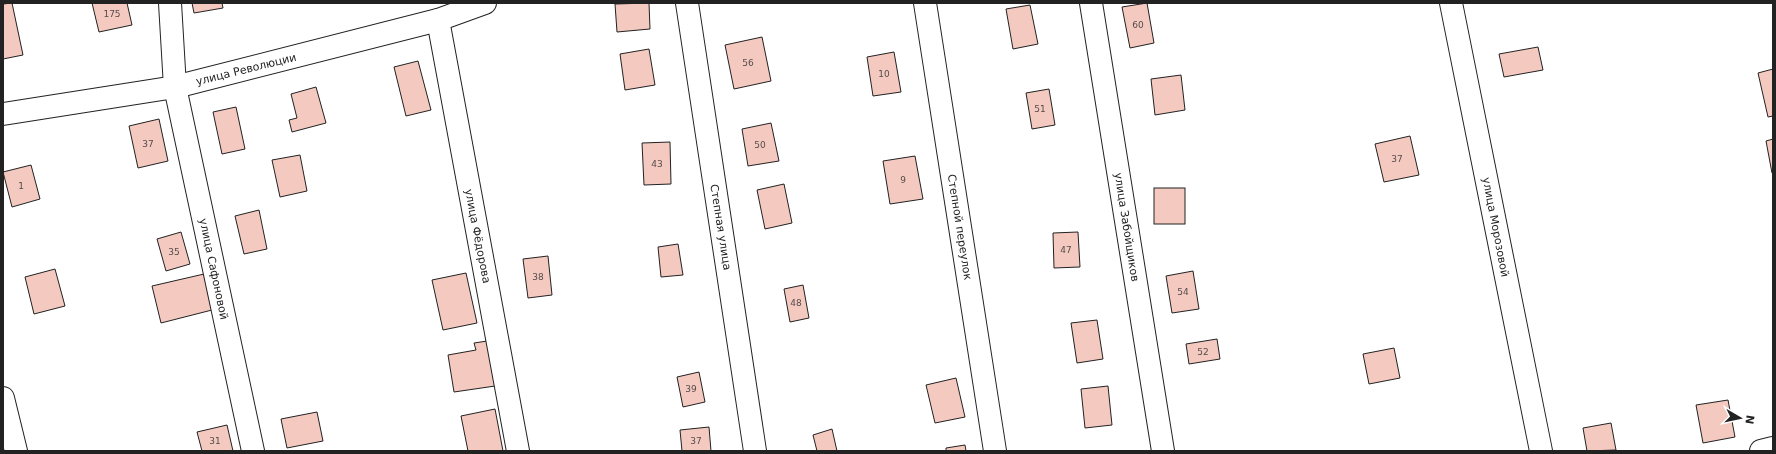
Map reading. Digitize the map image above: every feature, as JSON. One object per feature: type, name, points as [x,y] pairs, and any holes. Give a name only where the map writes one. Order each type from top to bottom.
[{"type":"street","name":"улица Сафоновой","points":[[170,3],[175,87],[253,451]]},
{"type":"street","name":"улица Революции","points":[[3,114],[175,87],[438,20],[485,3]]},
{"type":"street","name":"Степная улица","points":[[687,3],[755,451]]},
{"type":"street","name":"Степной переулок","points":[[925,3],[995,451]]},
{"type":"street","name":"улица Забойщиков","points":[[1090,3],[1163,451]]},
{"type":"street","name":"улица Морозовой","points":[[1451,3],[1541,451]]},
{"type":"street","name":"улица Фёдорова","points":[[438,20],[518,451]]},
{"type":"street","points":[[3,398],[16,451]]},
{"type":"building","points":[[12,3],[23,55],[3,59],[3,4]]},
{"type":"building","points":[[92,3],[127,3],[132,25],[99,32]]},
{"type":"building","points":[[192,3],[222,3],[223,8],[194,13]]},
{"type":"building","points":[[649,3],[650,29],[617,32],[615,4]]},
{"type":"building","points":[[1147,3],[1154,43],[1130,48],[1122,7]]},
{"type":"building","points":[[1030,5],[1038,44],[1013,49],[1006,9]]},
{"type":"building","points":[[762,37],[771,81],[734,89],[725,45]]},
{"type":"building","points":[[1538,47],[1543,70],[1504,77],[1499,54]]},
{"type":"building","points":[[649,49],[655,85],[625,90],[620,54]]},
{"type":"building","points":[[894,52],[901,92],[873,96],[867,57]]},
{"type":"building","points":[[418,61],[431,110],[406,116],[394,67]]},
{"type":"building","points":[[1773,69],[1773,116],[1768,117],[1758,73]]},
{"type":"building","points":[[1181,75],[1185,110],[1155,115],[1151,79]]},
{"type":"building","points":[[316,87],[326,123],[292,132],[289,120],[297,118],[291,94]]},
{"type":"building","points":[[1049,89],[1055,125],[1032,129],[1026,93]]},
{"type":"building","points":[[236,107],[245,149],[222,154],[213,112]]},
{"type":"building","points":[[159,119],[168,161],[138,168],[129,126]]},
{"type":"building","points":[[771,123],[779,161],[748,166],[742,129]]},
{"type":"building","points":[[1410,136],[1419,175],[1384,182],[1375,144]]},
{"type":"building","points":[[1773,139],[1773,173],[1772,173],[1766,141]]},
{"type":"building","points":[[670,142],[671,184],[644,185],[642,143]]},
{"type":"building","points":[[300,155],[307,191],[280,197],[272,160]]},
{"type":"building","points":[[915,156],[923,199],[890,204],[883,161]]},
{"type":"building","points":[[31,165],[40,199],[12,207],[3,172]]},
{"type":"building","points":[[784,184],[792,223],[765,229],[757,190]]},
{"type":"building","points":[[1154,188],[1185,188],[1185,224],[1154,224]]},
{"type":"building","points":[[259,210],[267,249],[244,254],[235,216]]},
{"type":"building","points":[[181,232],[190,264],[166,271],[157,239]]},
{"type":"building","points":[[1078,232],[1080,267],[1054,268],[1053,233]]},
{"type":"building","points":[[678,244],[683,275],[661,277],[658,247]]},
{"type":"building","points":[[548,256],[552,295],[528,298],[523,259]]},
{"type":"building","points":[[55,269],[65,306],[34,314],[25,277]]},
{"type":"building","points":[[1193,271],[1199,309],[1172,313],[1166,276]]},
{"type":"building","points":[[466,273],[477,323],[443,330],[432,280]]},
{"type":"building","points":[[204,274],[212,310],[161,323],[152,286]]},
{"type":"building","points":[[803,285],[809,318],[790,322],[784,289]]},
{"type":"building","points":[[1097,320],[1103,359],[1077,363],[1071,323]]},
{"type":"building","points":[[1217,339],[1220,359],[1189,364],[1186,344]]},
{"type":"building","points":[[494,340],[502,385],[454,392],[448,355],[476,350],[474,343]]},
{"type":"building","points":[[1394,348],[1400,378],[1369,384],[1363,354]]},
{"type":"building","points":[[699,372],[705,402],[683,407],[677,377]]},
{"type":"building","points":[[956,378],[965,417],[935,423],[926,385]]},
{"type":"building","points":[[1108,386],[1112,425],[1085,428],[1081,389]]},
{"type":"building","points":[[1728,400],[1735,437],[1703,443],[1696,405]]},
{"type":"building","points":[[495,409],[503,451],[468,451],[461,416]]},
{"type":"building","points":[[317,412],[323,441],[287,448],[281,419]]},
{"type":"building","points":[[1611,423],[1616,450],[1587,451],[1583,428]]},
{"type":"building","points":[[227,425],[233,451],[202,451],[197,432]]},
{"type":"building","points":[[709,427],[711,451],[682,451],[680,430]]},
{"type":"building","points":[[832,429],[837,451],[817,451],[813,435]]},
{"type":"building","points":[[965,445],[966,451],[946,451],[946,448]]}]
